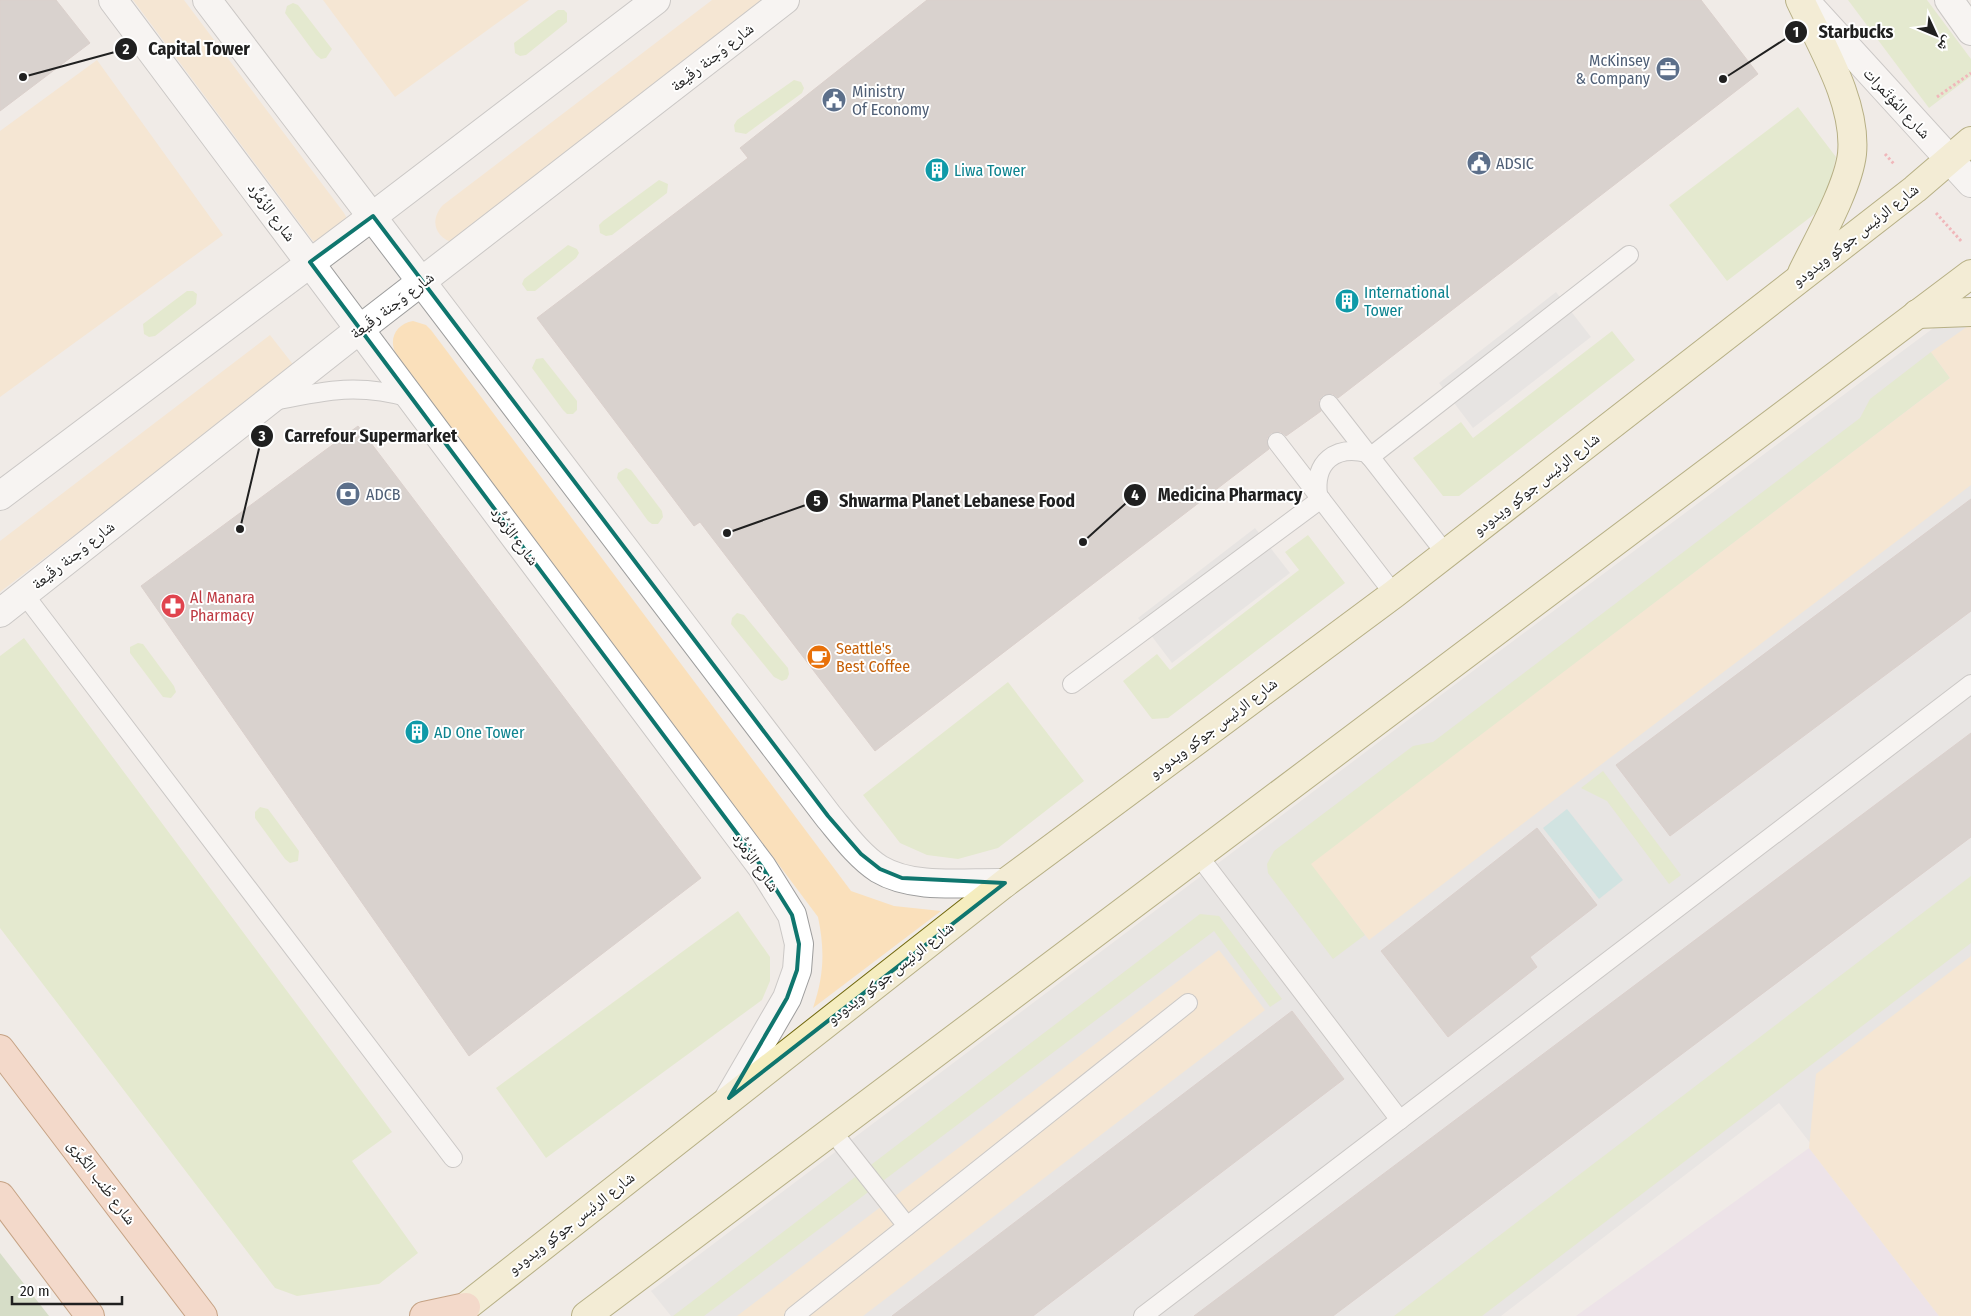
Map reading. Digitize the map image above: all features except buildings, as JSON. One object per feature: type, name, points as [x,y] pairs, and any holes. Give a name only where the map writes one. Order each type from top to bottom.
[{"type":"main road","name":"شارع طُنب الكُبرَى","points":[[0,1049],[204,1316]]},
{"type":"main road","points":[[0,1196],[90,1316]]},
{"type":"main road","points":[[424,1316],[460,1312]]},
{"type":"street","name":"شارع الزُمُرُّد","points":[[113,0],[762,867],[792,915],[798,944],[797,970],[786,998],[729,1098]]},
{"type":"street","points":[[207,0],[828,816],[861,854],[880,869],[902,878],[924,882],[1005,883]]},
{"type":"street","points":[[0,496],[373,216],[656,0]]},
{"type":"street","name":"شارع وَجنة رقَيعة","points":[[0,613],[266,403],[786,0]]},
{"type":"street","points":[[1800,278],[1845,179],[1852,156],[1852,139],[1840,88],[1802,0]]},
{"type":"street","name":"شارع المُؤتَمرات","points":[[1802,0],[1971,183]]},
{"type":"street","points":[[1949,0],[1971,31]]},
{"type":"street","name":"شارع الرئيس جوكو ويدودو","points":[[460,1312],[729,1098],[1005,883],[1394,594],[1800,278],[1971,141]]},
{"type":"street","points":[[586,1316],[1971,274]]},
{"type":"street","points":[[1917,314],[1971,312]]},
{"type":"lane","points":[[1320,497],[1317,482],[1326,462],[1334,454],[1345,451],[1369,455],[1628,254]]},
{"type":"lane","points":[[266,403],[334,389],[352,388],[391,392],[411,398]]},
{"type":"lane","points":[[1329,404],[1446,554]]},
{"type":"lane","points":[[1277,442],[1394,594]]},
{"type":"lane","points":[[1072,684],[1320,497]]},
{"type":"lane","points":[[24,594],[453,1158]]},
{"type":"lane","points":[[1143,1316],[1971,684]]},
{"type":"lane","points":[[1198,855],[1400,1120]]},
{"type":"lane","points":[[794,1316],[1188,1003]]},
{"type":"lane","points":[[832,1131],[907,1226]]},
{"type":"highlighted area","points":[[373,216],[828,816],[861,854],[880,869],[902,878],[1005,883],[729,1098],[787,998],[797,970],[799,944],[792,915],[762,867],[310,262]]},
{"type":"shaded area","points":[[1556,292],[1591,337],[1473,428],[1439,383]]},
{"type":"shaded area","points":[[1971,300],[1971,1316],[1945,1316],[1779,1103],[1501,1316],[671,1316],[651,1291],[1477,668]]},
{"type":"shaded area","points":[[1255,528],[1290,573],[1172,663],[1138,618]]},
{"type":"shaded area","points":[[1809,1148],[1939,1316],[1576,1316]]},
{"type":"green space","points":[[1848,0],[1927,0],[1971,59],[1971,76],[1929,108]]},
{"type":"green space","points":[[293,3],[298,5],[332,49],[326,58],[321,59],[316,55],[285,13],[287,6]]},
{"type":"green space","points":[[558,10],[564,10],[567,13],[567,22],[526,55],[520,56],[515,53],[514,43]]},
{"type":"green space","points":[[794,80],[801,82],[804,88],[802,93],[746,134],[735,132],[734,125],[737,120]]},
{"type":"green space","points":[[1798,107],[1836,157],[1825,206],[1727,281],[1669,205]]},
{"type":"green space","points":[[659,180],[668,184],[667,193],[612,235],[606,236],[600,233],[599,225],[603,221]]},
{"type":"green space","points":[[568,245],[577,249],[579,253],[576,258],[535,291],[527,291],[522,284],[524,279]]},
{"type":"green space","points":[[187,291],[193,291],[197,294],[196,304],[155,336],[149,337],[144,334],[143,324]]},
{"type":"green space","points":[[1612,331],[1635,360],[1459,496],[1443,496],[1413,458],[1461,422],[1473,438]]},
{"type":"green space","points":[[1931,352],[1950,378],[1312,864],[1365,935],[1333,959],[1268,873],[1267,864],[1274,851],[1413,746],[1433,742],[1860,418],[1870,399]]},
{"type":"green space","points":[[543,358],[577,401],[577,410],[573,414],[567,414],[563,410],[532,368],[536,359]]},
{"type":"green space","points":[[626,468],[631,470],[662,511],[663,517],[658,524],[652,524],[648,521],[617,478],[618,473]]},
{"type":"green space","points":[[1308,535],[1345,583],[1168,718],[1152,719],[1123,681],[1157,654],[1170,670],[1299,570],[1285,552]]},
{"type":"green space","points":[[737,613],[744,615],[788,668],[789,674],[787,679],[782,681],[774,677],[731,624],[732,618]]},
{"type":"green space","points":[[24,638],[392,1132],[352,1161],[418,1253],[379,1284],[297,1296],[275,1288],[0,928],[0,656]]},
{"type":"green space","points":[[138,643],[143,644],[174,686],[176,692],[171,698],[163,697],[130,653],[130,647]]},
{"type":"green space","points":[[1008,682],[1084,781],[998,848],[958,859],[927,855],[900,843],[863,795]]},
{"type":"green space","points":[[1603,771],[1681,875],[1669,884],[1607,801],[1581,788]]},
{"type":"green space","points":[[260,807],[268,809],[299,851],[298,861],[290,863],[285,859],[255,818],[255,812]]},
{"type":"green space","points":[[1971,876],[1971,943],[1482,1316],[1394,1316]]},
{"type":"green space","points":[[738,911],[770,957],[770,981],[762,1000],[546,1158],[496,1088]]},
{"type":"green space","points":[[1200,914],[1219,916],[1282,999],[1270,1007],[1214,931],[704,1316],[673,1316]]},
{"type":"green space","points":[[0,1253],[49,1316],[0,1316]]},
{"type":"sand","points":[[133,0],[184,0],[348,220],[319,245],[313,241]]},
{"type":"sand","points":[[323,0],[529,0],[395,97]]},
{"type":"sand","points":[[712,0],[764,0],[454,243],[447,241],[438,233],[435,222],[443,205]]},
{"type":"sand","points":[[97,60],[223,235],[0,397],[0,131]]},
{"type":"sand","points":[[413,321],[426,325],[431,330],[851,891],[894,906],[941,911],[813,1008],[817,996],[822,963],[822,941],[818,917],[396,354],[393,343],[395,333],[402,325]]},
{"type":"sand","points":[[1971,324],[1971,485],[1369,940],[1311,864],[1950,378],[1931,352]]},
{"type":"sand","points":[[270,335],[295,367],[0,592],[0,541]]},
{"type":"sand","points":[[1219,950],[1265,1010],[863,1316],[737,1316]]},
{"type":"sand","points":[[1971,956],[1971,1316],[1939,1316],[1809,1148],[1816,1074]]},
{"type":"water","points":[[1567,809],[1623,880],[1599,899],[1543,828]]},
{"type":"place","name":"McKinsey & Company","points":[[1668,69]]},
{"type":"place","name":"Capital Tower","points":[[23,77]]},
{"type":"place","name":"Starbucks","points":[[1723,79]]},
{"type":"place","name":"Ministry Of Economy","points":[[834,100]]},
{"type":"place","name":"ADSIC","points":[[1479,163]]},
{"type":"place","name":"Liwa Tower","points":[[937,170]]},
{"type":"place","name":"International Tower","points":[[1347,301]]},
{"type":"place","name":"ADCB","points":[[348,494]]},
{"type":"place","name":"Carrefour Supermarket","points":[[240,529]]},
{"type":"place","name":"Shwarma Planet Lebanese Food","points":[[727,533]]},
{"type":"place","name":"Medicina Pharmacy","points":[[1083,542]]},
{"type":"place","name":"Al Manara Pharmacy","points":[[173,606]]},
{"type":"place","name":"Seattle's Best Coffee","points":[[819,657]]},
{"type":"place","name":"AD One Tower","points":[[417,732]]}]
